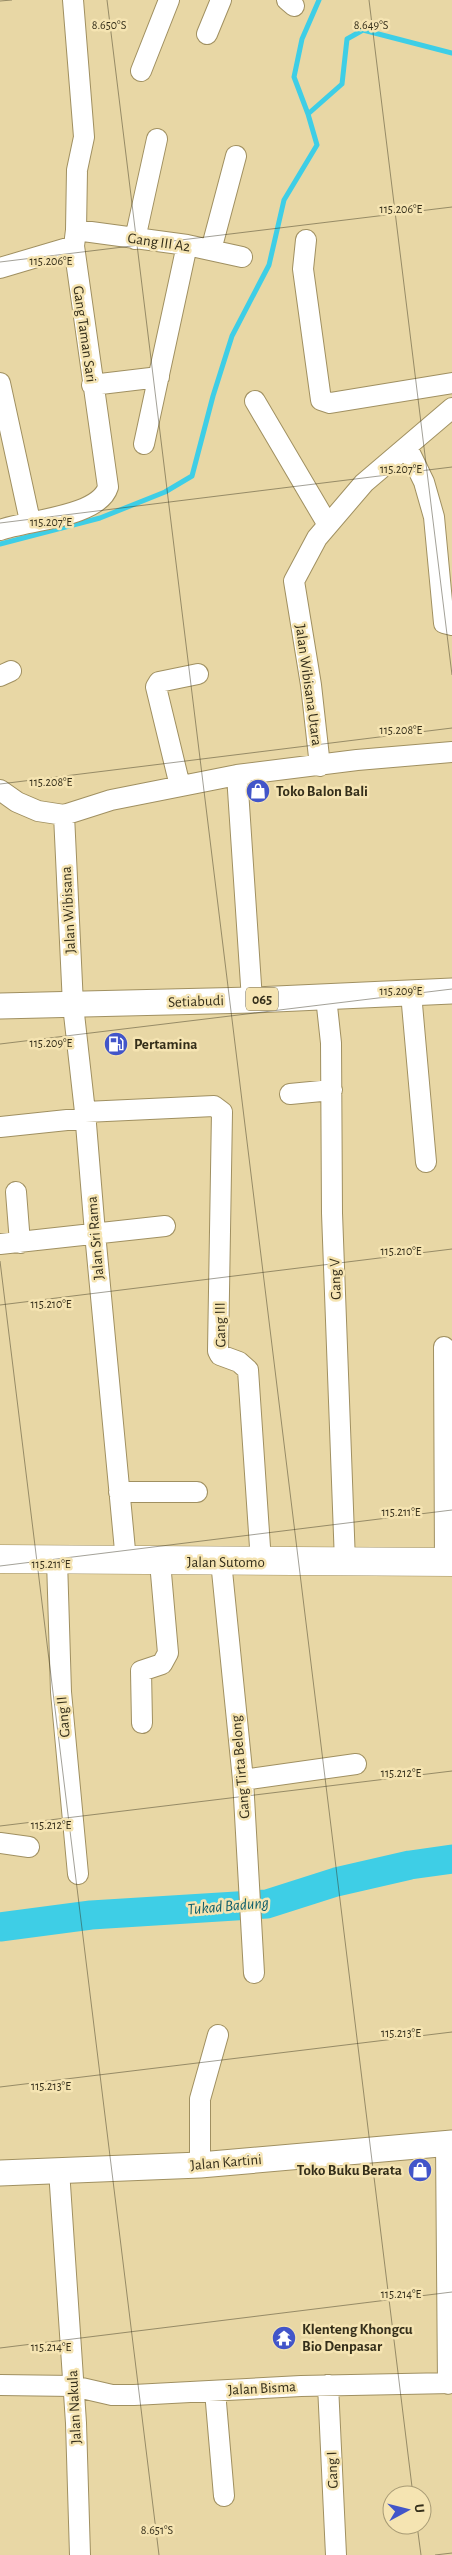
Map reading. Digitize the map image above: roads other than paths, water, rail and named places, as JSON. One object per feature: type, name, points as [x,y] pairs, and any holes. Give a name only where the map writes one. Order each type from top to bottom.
[{"type":"highway","name":"Jalan Sutomo","points":[[0,1559],[160,1562],[448,1563]]},
{"type":"main road","name":"Setiabudi","points":[[0,1006],[252,1000],[452,991]]},
{"type":"main road","name":"Jalan Kartini","points":[[0,2173],[200,2165],[449,2143]]},
{"type":"street","name":"Gang Taman Sari","points":[[0,530],[30,521],[76,512],[98,502],[106,495],[108,487],[92,385],[75,238],[77,178],[84,137],[73,0]]},
{"type":"street","points":[[141,71],[168,0]]},
{"type":"street","points":[[207,34],[221,0]]},
{"type":"street","points":[[135,239],[157,139]]},
{"type":"street","points":[[211,250],[236,156]]},
{"type":"street","name":"Gang III A2","points":[[0,268],[75,238],[135,239],[187,245],[242,257]]},
{"type":"street","points":[[306,240],[303,269],[321,400],[330,403],[452,383]]},
{"type":"street","points":[[144,444],[187,245]]},
{"type":"street","points":[[92,385],[159,377]]},
{"type":"street","points":[[0,383],[30,521]]},
{"type":"street","points":[[255,401],[328,525]]},
{"type":"street","name":"Jalan Wibisana Utara","points":[[64,815],[111,800],[237,775],[320,766],[312,685],[294,580],[313,545],[364,483],[452,408]]},
{"type":"street","points":[[407,447],[424,482],[434,518],[446,570],[444,623],[452,625]]},
{"type":"street","points":[[180,786],[156,688],[159,682],[198,674]]},
{"type":"street","points":[[320,766],[452,752]]},
{"type":"street","points":[[237,775],[252,1000]]},
{"type":"street","points":[[0,790],[17,802],[38,811],[64,815]]},
{"type":"street","name":"Jalan Wibisana","points":[[64,815],[73,1005]]},
{"type":"street","points":[[411,993],[426,1162]]},
{"type":"street","name":"Gang V","points":[[326,997],[332,1090],[333,1223],[345,1562]]},
{"type":"street","name":"Jalan Sri Rama","points":[[73,1005],[86,1116],[95,1233],[126,1561]]},
{"type":"street","points":[[290,1094],[332,1090]]},
{"type":"street","name":"Gang III","points":[[86,1116],[214,1106],[222,1112],[218,1351],[220,1355],[239,1362],[248,1370],[261,1562]]},
{"type":"street","points":[[0,1127],[86,1116]]},
{"type":"street","points":[[16,1192],[10,1243],[165,1226]]},
{"type":"street","points":[[444,1347],[448,1563]]},
{"type":"street","points":[[119,1492],[197,1492]]},
{"type":"street","name":"Gang II","points":[[57,1560],[61,1692],[78,1874]]},
{"type":"street","name":"Gang Tirta Belong","points":[[221,1561],[243,1780],[254,1973]]},
{"type":"street","points":[[142,1723],[141,1671],[162,1664],[168,1654],[160,1562]]},
{"type":"street","points":[[243,1780],[356,1764]]},
{"type":"street","points":[[0,1842],[29,1847]]},
{"type":"street","points":[[200,2165],[200,2099],[218,2035]]},
{"type":"street","points":[[449,2143],[450,2384]]},
{"type":"street","name":"Jalan Nakula","points":[[53,2171],[73,2386],[80,2555]]},
{"type":"street","points":[[0,2384],[73,2386]]},
{"type":"street","name":"Jalan Bisma","points":[[73,2386],[112,2395],[328,2385],[450,2384]]},
{"type":"street","name":"Gang I","points":[[328,2385],[336,2555]]},
{"type":"street","points":[[216,2391],[224,2496]]},
{"type":"waterway","points":[[308,114],[294,77],[302,39],[319,0]]},
{"type":"waterway","points":[[0,544],[100,518],[165,492],[192,476],[213,396],[232,336],[269,265],[284,200],[317,145],[308,114],[342,84],[347,39],[363,30],[452,53]]},
{"type":"waterway","name":"Tukad Badung","points":[[0,1927],[91,1915],[267,1904],[336,1882],[410,1865],[452,1859]]},
{"type":"place","name":"Toko Balon Bali","points":[[258,791]]},
{"type":"place","name":"Pertamina","points":[[116,1044]]},
{"type":"place","name":"Toko Buku Berata","points":[[420,2170]]},
{"type":"place","name":"Klenteng Khongcu Bio Denpasar","points":[[284,2338]]}]
